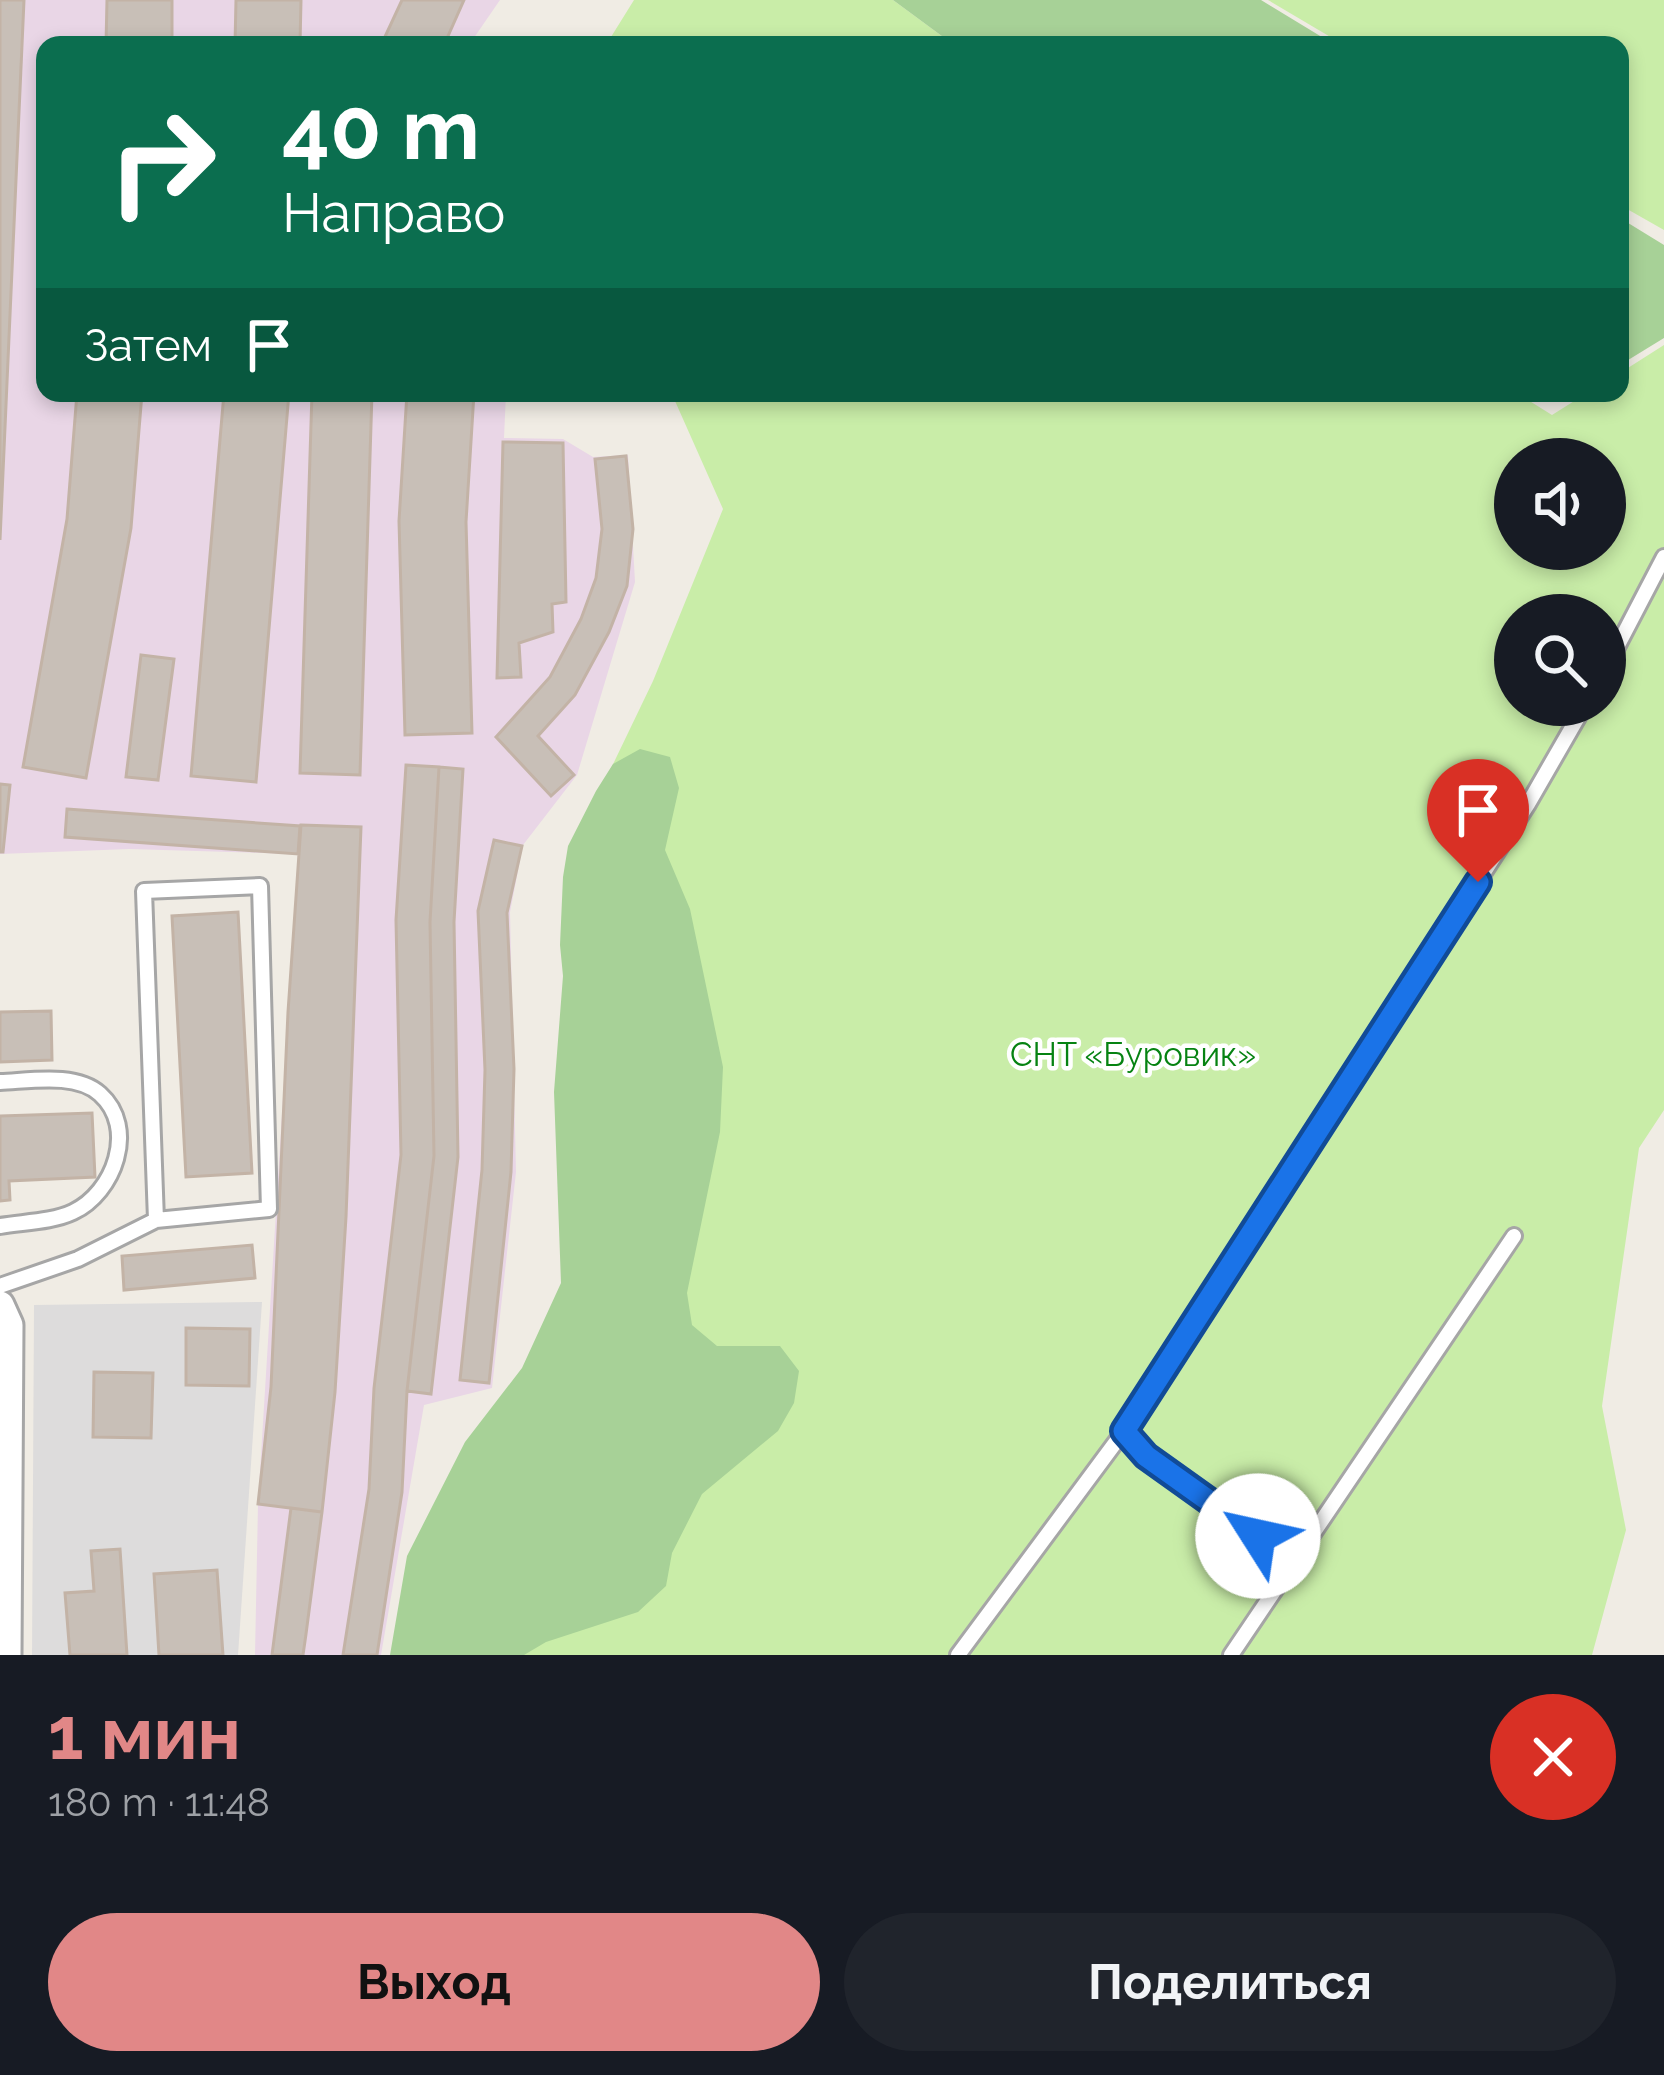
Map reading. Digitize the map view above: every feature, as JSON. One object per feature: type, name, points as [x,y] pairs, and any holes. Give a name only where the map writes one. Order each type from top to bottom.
[{"type":"street","points":[[0,1305],[9,1325],[7,1655]]},
{"type":"lane","points":[[1626,630],[1664,557]]},
{"type":"lane","points":[[958,1655],[1124,1431],[1528,804],[1573,726]]},
{"type":"lane","points":[[0,1286],[78,1259],[156,1220],[269,1210],[260,886],[144,891],[156,1220]]},
{"type":"lane","points":[[0,1082],[82,1084],[101,1094],[119,1136],[117,1162],[104,1187],[88,1203],[69,1214],[0,1226]]},
{"type":"lane","points":[[1231,1655],[1514,1236]]},
{"type":"lane","points":[[1124,1431],[1146,1456],[1295,1562]]},
{"type":"shaded area","points":[[0,0],[500,0],[475,36],[36,36],[36,402],[506,402],[504,438],[563,439],[593,457],[628,455],[635,582],[577,775],[523,845],[510,912],[516,1172],[492,1388],[424,1405],[381,1655],[255,1655],[258,1504],[298,854],[129,849],[0,854]]},
{"type":"shaded area","points":[[262,1302],[238,1655],[32,1655],[34,1305]]},
{"type":"green space","points":[[634,0],[893,0],[942,36],[612,36]]},
{"type":"green space","points":[[893,0],[1261,0],[1320,36],[942,36]]},
{"type":"green space","points":[[1268,0],[1664,0],[1664,230],[1629,210],[1629,36],[1329,36]]},
{"type":"green space","points":[[1629,224],[1664,245],[1664,338],[1629,359]]},
{"type":"green space","name":"СНТ «Буровик»","points":[[1664,345],[1664,1110],[1639,1148],[1602,1406],[1626,1530],[1592,1655],[474,1655],[589,1372],[579,835],[653,681],[723,509],[675,402],[1531,402],[1552,415],[1573,402],[1629,402],[1629,367]]},
{"type":"green space","points":[[640,749],[670,757],[679,788],[665,850],[690,909],[723,1067],[720,1132],[687,1293],[692,1325],[717,1346],[780,1346],[799,1371],[794,1403],[778,1431],[702,1494],[672,1553],[666,1586],[638,1612],[546,1642],[524,1655],[390,1655],[407,1556],[465,1442],[522,1368],[561,1283],[554,1092],[563,976],[563,877],[568,846],[596,791],[613,764]]},
{"type":"building","points":[[0,0],[24,0],[0,540]]},
{"type":"building","points":[[107,0],[172,0],[172,36],[106,36]]},
{"type":"building","points":[[236,0],[301,0],[300,36],[235,36]]},
{"type":"building","points":[[402,0],[464,0],[448,36],[385,36]]},
{"type":"building","points":[[76,402],[141,402],[131,528],[86,778],[23,767],[67,519]]},
{"type":"building","points":[[223,402],[288,402],[256,782],[191,776]]},
{"type":"building","points":[[312,402],[372,402],[360,775],[300,773]]},
{"type":"building","points":[[406,402],[473,402],[466,522],[472,733],[405,735],[399,521]]},
{"type":"building","points":[[503,442],[563,443],[566,602],[552,604],[553,632],[519,643],[521,677],[497,678]]},
{"type":"building","points":[[626,456],[633,529],[627,586],[575,695],[538,736],[574,775],[551,796],[496,737],[550,677],[581,619],[596,578],[602,529],[595,459]]},
{"type":"building","points":[[141,655],[174,659],[158,780],[126,777]]},
{"type":"building","points":[[406,765],[439,767],[430,922],[434,1156],[407,1391],[402,1492],[377,1655],[343,1655],[369,1489],[374,1388],[401,1155],[396,920]]},
{"type":"building","points":[[439,767],[463,769],[454,922],[458,1157],[431,1394],[407,1391],[434,1156],[430,922]]},
{"type":"building","points":[[0,784],[10,785],[3,852],[0,852]]},
{"type":"building","points":[[67,809],[300,826],[298,854],[65,837]]},
{"type":"building","points":[[301,825],[361,827],[346,1217],[322,1512],[258,1504],[271,1387]]},
{"type":"building","points":[[494,840],[522,846],[507,913],[514,1069],[511,1172],[489,1383],[460,1380],[482,1170],[485,1070],[478,911]]},
{"type":"building","points":[[238,912],[252,1173],[186,1177],[172,916]]},
{"type":"building","points":[[51,1011],[52,1060],[0,1062],[0,1012]]},
{"type":"building","points":[[92,1113],[95,1177],[9,1181],[10,1200],[0,1201],[0,1116]]},
{"type":"building","points":[[252,1245],[255,1278],[124,1290],[122,1256]]},
{"type":"building","points":[[186,1328],[250,1329],[249,1386],[186,1385]]},
{"type":"building","points":[[94,1372],[153,1373],[151,1438],[93,1437]]},
{"type":"building","points":[[291,1508],[322,1512],[303,1655],[272,1655]]},
{"type":"building","points":[[120,1549],[127,1655],[70,1655],[65,1593],[94,1591],[91,1551]]},
{"type":"building","points":[[217,1570],[223,1655],[159,1655],[154,1574]]},
{"type":"route","points":[[1258,1536],[1146,1456],[1124,1431],[1478,882]]}]
